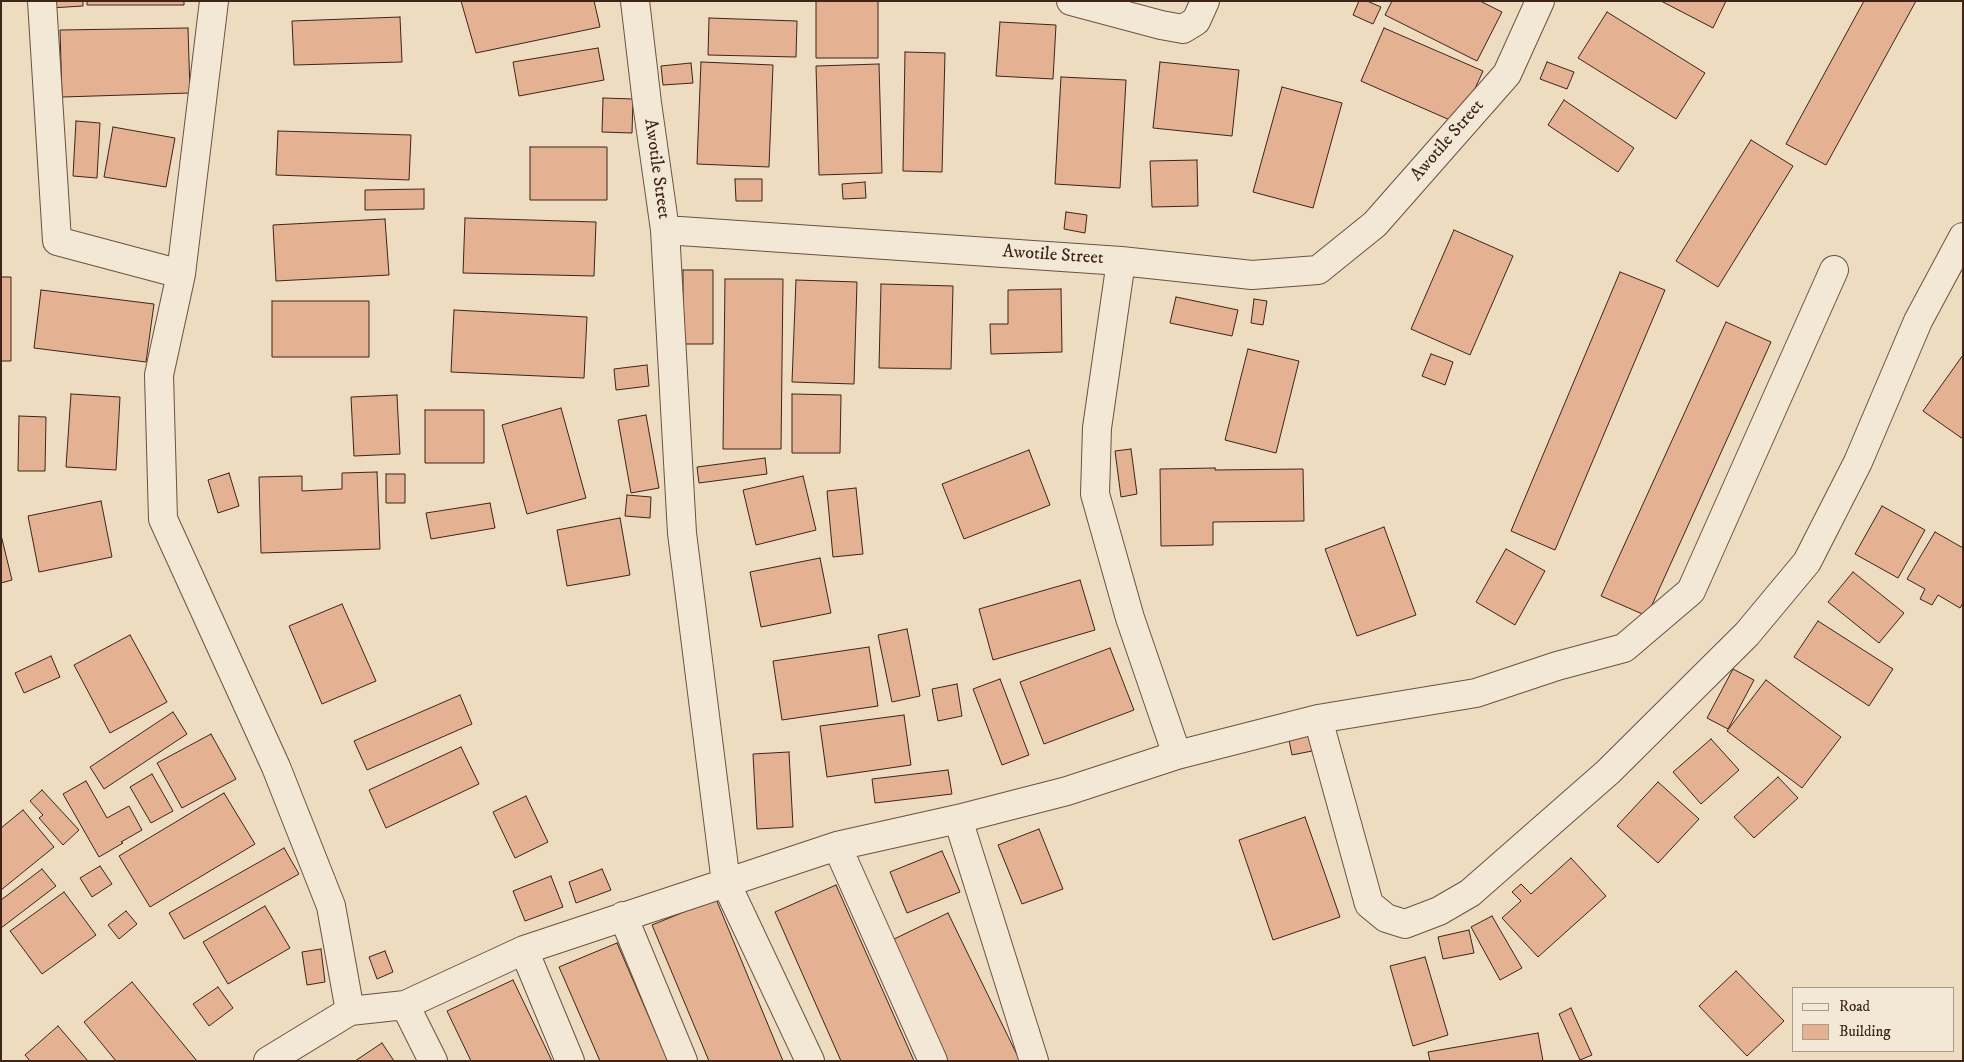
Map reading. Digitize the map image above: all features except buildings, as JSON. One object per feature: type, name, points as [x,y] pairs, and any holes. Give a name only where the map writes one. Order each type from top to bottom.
[{"type":"street","points":[[42,1],[57,241],[181,274]]},
{"type":"street","points":[[214,1],[181,274],[159,375],[163,519],[276,766],[331,906],[350,1010]]},
{"type":"street","name":"Awotile Street","points":[[635,1],[647,103],[666,230],[1121,261],[1252,275],[1318,270],[1375,224],[1507,74],[1540,1]]},
{"type":"street","points":[[1070,1],[1183,29],[1196,20],[1205,1]]},
{"type":"street","points":[[666,230],[682,533],[726,883],[810,1061]]},
{"type":"street","points":[[1318,719],[1369,904],[1386,918],[1405,924],[1439,911],[1470,893],[1622,758],[1747,634],[1806,562],[1858,462],[1918,321],[1963,237]]},
{"type":"street","points":[[1121,261],[1097,428],[1095,494],[1130,618],[1177,755]]},
{"type":"street","points":[[268,1061],[350,1010],[405,1005],[524,950],[837,846],[958,819],[1067,791],[1177,755],[1318,719],[1476,693],[1557,666],[1624,648],[1691,591],[1834,270]]},
{"type":"street","points":[[958,819],[1034,1061]]},
{"type":"street","points":[[837,846],[933,1061]]},
{"type":"street","points":[[623,916],[683,1061]]},
{"type":"street","points":[[524,950],[570,1061]]},
{"type":"street","points":[[405,1005],[433,1061]]}]
